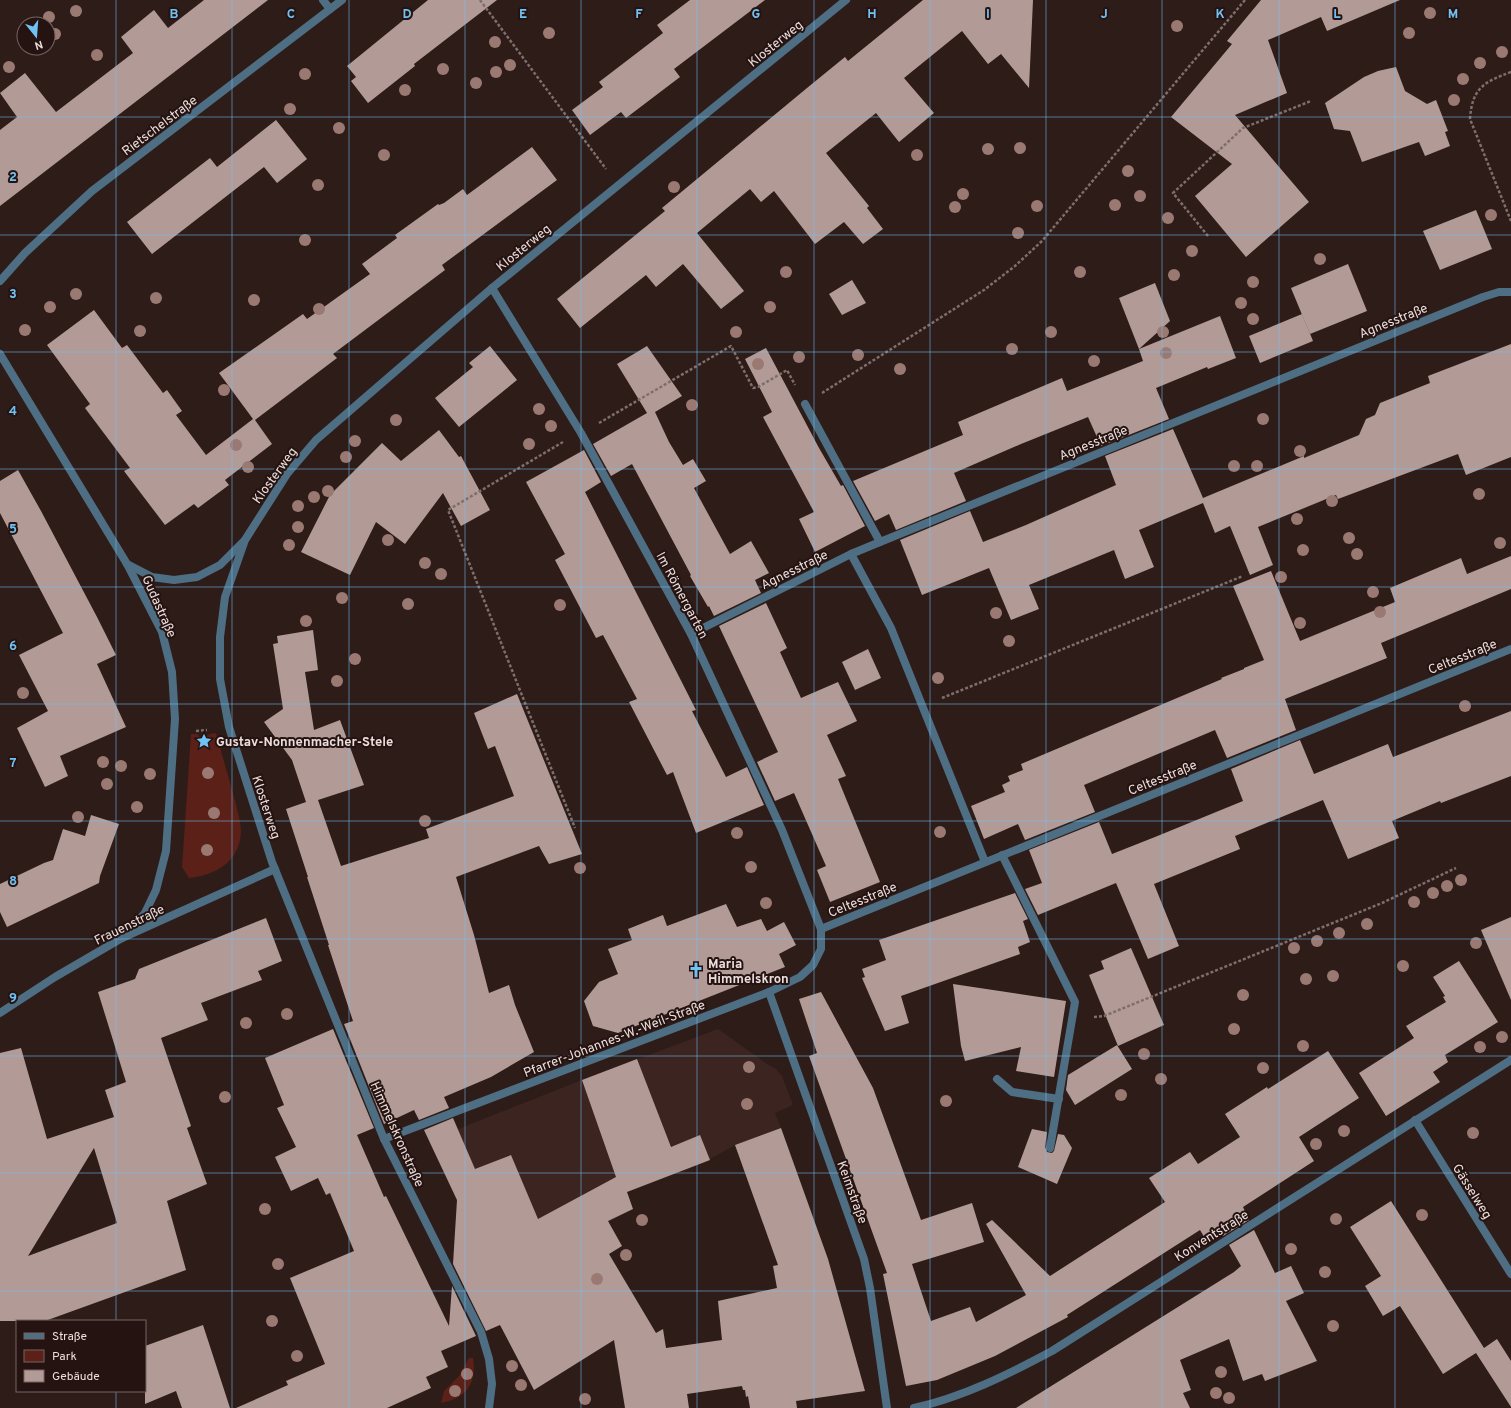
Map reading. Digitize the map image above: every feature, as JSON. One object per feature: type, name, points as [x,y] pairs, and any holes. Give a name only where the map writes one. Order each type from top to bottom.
[{"type":"street","points":[[323,0],[330,9]]},
{"type":"street","name":"Rietschelstraße","points":[[0,281],[25,252],[92,191],[342,0]]},
{"type":"street","name":"Klosterweg","points":[[127,564],[152,577],[174,580],[197,577],[220,565],[245,540],[287,474],[316,440],[492,288],[846,0]]},
{"type":"street","name":"Im Römergarten","points":[[492,288],[581,433],[691,634],[782,830],[822,929]]},
{"type":"street","name":"Agnesstraße","points":[[691,634],[851,554],[1483,297],[1499,292],[1511,292]]},
{"type":"street","name":"Gudastraße","points":[[0,354],[127,564],[162,632],[172,672],[175,719],[166,851],[156,890],[145,913],[122,938]]},
{"type":"street","points":[[805,404],[880,542]]},
{"type":"street","name":"Klosterweg","points":[[245,540],[225,598],[220,637],[220,679],[229,727],[275,869]]},
{"type":"street","points":[[851,554],[891,628],[985,862]]},
{"type":"street","name":"Celtesstraße","points":[[822,929],[1511,649]]},
{"type":"street","points":[[1002,855],[1075,1002],[1050,1148]]},
{"type":"street","name":"Frauenstraße","points":[[0,1013],[55,977],[122,938],[275,869]]},
{"type":"street","name":"Himmelskronstraße","points":[[275,869],[384,1139],[481,1332],[491,1371],[492,1384],[489,1408]]},
{"type":"street","name":"Pfarrer-Johannes-W.-Weil-Straße","points":[[384,1139],[769,992],[800,977],[813,965],[821,949],[822,929]]},
{"type":"street","name":"Keimstraße","points":[[769,992],[864,1259],[870,1288],[886,1408]]},
{"type":"street","name":"Konventstraße","points":[[914,1408],[971,1391],[1052,1351],[1511,1060]]},
{"type":"street","points":[[997,1079],[1012,1092],[1059,1099]]},
{"type":"street","name":"Gässelweg","points":[[1415,1120],[1511,1274]]},
{"type":"path","points":[[480,0],[618,186]]},
{"type":"path","points":[[575,828],[448,510],[566,440],[581,433],[731,346],[754,388],[787,370],[805,404],[984,290],[1015,266],[1042,241],[1245,0]]},
{"type":"path","points":[[1511,72],[1488,81],[1477,93],[1471,105],[1470,119],[1511,221]]},
{"type":"path","points":[[1208,236],[1173,193],[1243,128],[1311,101]]},
{"type":"path","points":[[922,706],[1243,576]]},
{"type":"path","points":[[174,730],[203,731],[229,727]]},
{"type":"path","points":[[1072,1018],[1104,1016],[1382,903],[1456,868]]},
{"type":"shaded area","points":[[718,1029],[776,1069],[782,1076],[793,1105],[775,1113],[781,1128],[735,1145],[703,1163],[627,1192],[633,1209],[557,1249],[460,1207],[429,1142],[582,1080]]},
{"type":"green space","points":[[216,733],[239,815],[241,826],[240,842],[231,859],[225,865],[208,874],[189,878],[182,867],[191,734],[197,734],[204,738],[210,734]]},
{"type":"green space","points":[[469,1358],[473,1358],[474,1367],[471,1382],[468,1388],[458,1397],[441,1403],[444,1391],[459,1376]]},
{"type":"building","points":[[204,0],[268,0],[0,206],[0,130],[17,117],[0,93],[25,73],[56,112],[133,53],[121,37],[154,10],[168,28]]},
{"type":"building","points":[[428,0],[497,0],[414,64],[415,66],[368,103],[351,81],[356,77],[347,66]]},
{"type":"building","points":[[690,0],[765,0],[674,69],[680,77],[626,118],[621,112],[590,135],[572,110],[603,87],[599,82],[663,33],[657,25]]},
{"type":"building","points":[[923,0],[1033,0],[1029,88],[1001,54],[988,64],[962,31],[904,78],[934,113],[899,142],[876,113],[826,153],[869,206],[867,208],[883,229],[863,244],[844,222],[815,244],[774,191],[761,202],[750,189],[697,233],[744,291],[721,309],[683,264],[656,287],[646,275],[580,328],[557,299],[665,211],[662,208],[807,88],[845,57],[848,61]]},
{"type":"building","points":[[1261,0],[1400,0],[1327,31],[1321,17],[1268,40],[1287,93],[1235,115],[1309,202],[1246,257],[1195,196],[1232,164],[1171,117],[1232,44],[1227,41]]},
{"type":"building","points":[[1396,67],[1405,91],[1427,104],[1436,100],[1448,131],[1445,132],[1450,146],[1425,156],[1419,142],[1362,162],[1350,131],[1334,129],[1325,103],[1364,77],[1378,71]]},
{"type":"building","points":[[276,120],[307,159],[277,183],[264,167],[152,254],[127,222],[210,158],[217,167]]},
{"type":"building","points":[[532,147],[557,180],[442,265],[445,270],[333,354],[337,358],[255,420],[272,444],[225,480],[229,485],[198,508],[194,504],[165,525],[124,471],[130,468],[85,408],[90,404],[47,345],[94,310],[122,348],[127,345],[163,393],[167,390],[182,411],[176,415],[206,455],[253,419],[219,373],[303,314],[307,319],[370,274],[362,264],[397,238],[395,235],[438,204],[444,203],[463,189],[467,195]]},
{"type":"building","points":[[1476,210],[1492,249],[1440,270],[1423,231]]},
{"type":"building","points":[[1348,264],[1367,311],[1310,334],[1291,288]]},
{"type":"building","points":[[852,280],[866,303],[842,315],[829,294]]},
{"type":"building","points":[[1155,283],[1170,321],[1139,349],[1119,298]]},
{"type":"building","points":[[1302,314],[1313,341],[1260,363],[1249,336]]},
{"type":"building","points":[[1220,316],[1236,358],[1208,369],[1207,367],[1156,388],[1169,419],[1101,446],[1088,417],[1021,444],[954,473],[966,501],[896,530],[889,514],[875,521],[853,481],[963,435],[958,422],[1062,378],[1067,391],[1143,361],[1139,349]]},
{"type":"building","points":[[1511,344],[1511,457],[1466,475],[1458,454],[1338,499],[1336,495],[1258,527],[1273,565],[1250,575],[1230,526],[1215,533],[1203,503],[1139,530],[1154,567],[1125,579],[1114,550],[1029,585],[1039,609],[1011,620],[989,568],[922,595],[900,540],[970,511],[983,542],[1026,525],[1116,485],[1105,456],[1173,429],[1203,498],[1359,435],[1366,419],[1375,415],[1380,403],[1430,383],[1428,376]]},
{"type":"building","points":[[490,346],[517,380],[459,427],[435,398],[473,367],[469,363]]},
{"type":"building","points":[[647,346],[682,396],[655,412],[669,442],[683,465],[693,459],[706,481],[694,488],[730,554],[751,541],[769,573],[755,580],[761,593],[714,616],[690,576],[691,575],[632,464],[611,476],[593,444],[647,413],[617,364]]},
{"type":"building","points":[[766,348],[819,448],[841,486],[843,485],[865,526],[815,552],[799,519],[814,512],[763,417],[772,412],[745,359]]},
{"type":"building","points":[[439,430],[459,457],[461,456],[490,510],[461,526],[443,493],[405,544],[376,522],[350,575],[301,552],[330,495],[382,443],[401,461]]},
{"type":"building","points":[[584,450],[601,482],[585,492],[696,710],[692,711],[726,777],[747,767],[764,805],[696,833],[673,772],[667,775],[629,702],[637,699],[603,635],[596,638],[555,560],[565,554],[526,482]]},
{"type":"building","points":[[18,470],[116,655],[97,664],[126,727],[60,756],[68,776],[45,787],[17,728],[48,711],[19,655],[63,633],[0,513],[0,481]]},
{"type":"building","points":[[1511,556],[1511,589],[1381,643],[1387,658],[1285,699],[1296,730],[1227,758],[1215,730],[1084,785],[1095,812],[1025,840],[1018,824],[984,839],[971,806],[1005,792],[1002,785],[1010,781],[1008,776],[1023,770],[1021,764],[1264,660],[1233,586],[1271,571],[1300,641],[1395,602],[1390,588],[1461,558],[1467,574]]},
{"type":"building","points":[[766,603],[787,648],[780,652],[801,698],[838,682],[857,721],[827,735],[846,776],[838,779],[880,882],[830,902],[817,870],[826,866],[794,793],[775,801],[757,762],[778,752],[719,626]]},
{"type":"building","points":[[313,630],[318,670],[305,672],[314,730],[340,720],[364,785],[318,800],[341,866],[429,838],[426,829],[514,796],[495,746],[488,749],[474,713],[517,694],[582,854],[549,864],[539,846],[456,877],[474,935],[489,993],[509,985],[515,1005],[534,1052],[491,1077],[444,1097],[449,1108],[419,1120],[414,1110],[384,1124],[344,1024],[353,1021],[286,809],[306,802],[292,760],[264,722],[283,709],[273,644],[278,643],[277,636]]},
{"type":"building","points":[[868,649],[881,678],[855,690],[842,662]]},
{"type":"building","points":[[1511,711],[1511,776],[1441,803],[1440,801],[1392,821],[1399,838],[1348,859],[1323,800],[1235,836],[1240,849],[1154,884],[1179,946],[1148,959],[1116,883],[1038,915],[1025,889],[1042,883],[1029,850],[1099,822],[1112,854],[1155,837],[1243,801],[1231,769],[1300,740],[1314,774],[1388,744],[1393,757]]},
{"type":"building","points":[[91,815],[119,824],[100,876],[99,883],[7,927],[0,912],[0,884],[53,860],[63,829],[85,836]]},
{"type":"building","points":[[1015,893],[1028,919],[1023,921],[1030,942],[1018,947],[1020,954],[901,996],[909,1023],[885,1031],[862,978],[865,977],[862,969],[886,960],[879,940]]},
{"type":"building","name":"Maria Himmelskron","points":[[726,904],[737,927],[761,919],[767,931],[784,922],[796,945],[779,954],[785,967],[618,1033],[593,1026],[584,1001],[599,982],[618,974],[608,949],[632,940],[628,929],[663,915],[667,926]]},
{"type":"building","points":[[1511,917],[1511,1000],[1481,930]]},
{"type":"building","points":[[266,918],[282,961],[258,971],[262,980],[201,1003],[208,1020],[161,1038],[191,1126],[187,1128],[207,1184],[167,1201],[186,1270],[48,1320],[0,1321],[0,1053],[21,1048],[47,1139],[114,1117],[105,1090],[126,1082],[98,992],[135,979],[139,969]],"holes":[[[94,1148],[117,1223],[28,1256]]]},
{"type":"building","points":[[1131,948],[1164,1025],[1118,1046],[1089,975],[1104,969],[1101,961]]},
{"type":"building","points":[[1459,961],[1498,1022],[1445,1055],[1448,1062],[1433,1072],[1440,1082],[1386,1116],[1359,1073],[1414,1038],[1406,1026],[1446,1002],[1443,997],[1445,996],[1433,977]]},
{"type":"building","points":[[953,984],[1066,1001],[1054,1077],[1016,1071],[1021,1047],[965,1061],[961,1046]]},
{"type":"building","points":[[821,992],[873,1088],[921,1220],[972,1203],[984,1242],[912,1264],[931,1321],[970,1307],[976,1322],[1026,1295],[986,1224],[992,1220],[1050,1276],[1165,1202],[1149,1178],[1190,1152],[1198,1164],[1240,1137],[1225,1114],[1328,1051],[1359,1098],[1299,1137],[1314,1161],[1243,1207],[1249,1220],[1223,1236],[1221,1232],[1206,1240],[1200,1230],[1067,1315],[1068,1317],[995,1356],[937,1380],[906,1386],[883,1274],[887,1273],[809,1056],[817,1053],[799,999]]},
{"type":"building","points":[[333,1029],[374,1128],[357,1135],[384,1197],[386,1196],[449,1326],[452,1286],[476,1336],[441,1351],[448,1367],[426,1377],[431,1388],[387,1408],[236,1408],[288,1385],[286,1381],[325,1364],[290,1278],[354,1251],[330,1193],[326,1195],[318,1178],[291,1191],[275,1157],[296,1147],[277,1108],[284,1105],[265,1058]]},
{"type":"building","points":[[1117,1045],[1132,1069],[1075,1105],[1066,1090],[1068,1075]]},
{"type":"building","points":[[637,1059],[671,1147],[700,1135],[710,1160],[627,1192],[633,1209],[608,1221],[622,1246],[609,1254],[656,1333],[663,1329],[666,1348],[722,1340],[718,1301],[777,1288],[773,1266],[778,1265],[735,1145],[781,1128],[828,1259],[865,1391],[796,1401],[797,1408],[750,1408],[748,1396],[746,1397],[745,1390],[743,1390],[742,1386],[687,1394],[689,1408],[625,1408],[614,1340],[534,1390],[500,1325],[486,1331],[453,1264],[457,1200],[424,1130],[453,1118],[475,1169],[511,1155],[538,1219],[616,1177],[582,1080]]},
{"type":"building","points":[[1032,1129],[1047,1132],[1045,1147],[1047,1152],[1052,1153],[1054,1151],[1058,1134],[1064,1135],[1072,1148],[1057,1184],[1018,1167]]},
{"type":"building","points":[[1391,1201],[1484,1348],[1497,1339],[1511,1361],[1511,1407],[1476,1353],[1443,1374],[1400,1306],[1383,1316],[1365,1286],[1381,1276],[1350,1227]]},
{"type":"building","points":[[1254,1230],[1275,1273],[1291,1266],[1304,1293],[1286,1301],[1317,1361],[1265,1381],[1262,1374],[1243,1381],[1229,1339],[1180,1360],[1191,1390],[1183,1393],[1190,1408],[1016,1408],[1234,1272],[1241,1266],[1229,1245]]},
{"type":"building","points":[[203,1325],[230,1408],[182,1408],[176,1391],[145,1404],[146,1346]]},
{"type":"place","name":"Gustav-Nonnenmacher-Stele","points":[[204,741]]},
{"type":"place","name":"Maria Himmelskron","points":[[696,970]]}]
